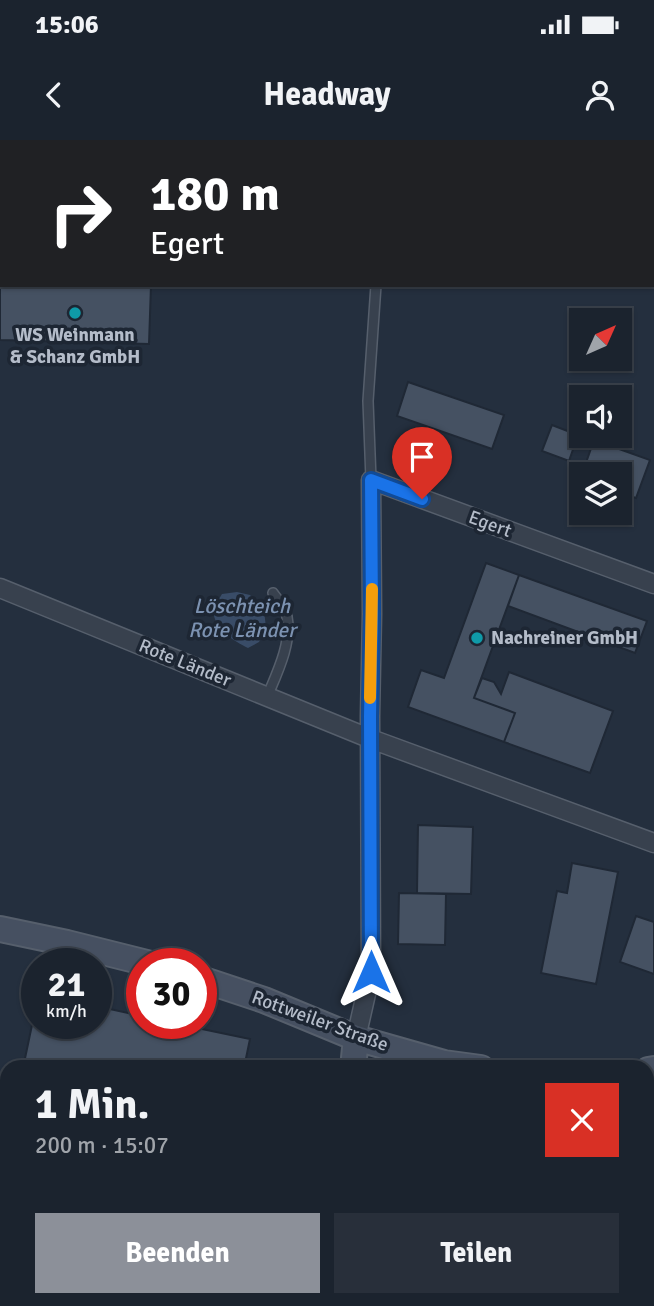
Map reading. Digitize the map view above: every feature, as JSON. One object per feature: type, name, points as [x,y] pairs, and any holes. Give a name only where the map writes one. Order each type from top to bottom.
[{"type":"main road","points":[[0,929],[126,958]]},
{"type":"main road","name":"Rottweiler Straße","points":[[217,984],[264,1000],[356,1038],[433,1060]]},
{"type":"main road","points":[[354,1060],[356,1038]]},
{"type":"street","name":"Egert","points":[[371,480],[654,584]]},
{"type":"street","points":[[356,1038],[371,972],[371,480]]},
{"type":"street","name":"Rote Länder","points":[[0,588],[371,739]]},
{"type":"street","points":[[371,739],[654,843]]},
{"type":"lane","points":[[371,480],[368,401],[376,287]]},
{"type":"lane","points":[[267,696],[287,639],[287,614],[273,593]]},
{"type":"water","name":"Löschteich Rote Länder","points":[[237,592],[250,595],[264,610],[266,628],[259,642],[248,648],[223,631],[215,618],[215,604],[222,594]]},
{"type":"building","name":"WS Weinmann & Schanz GmbH","points":[[0,287],[151,287],[149,344],[0,340]]},
{"type":"building","points":[[408,382],[504,415],[492,449],[397,416]]},
{"type":"building","points":[[552,425],[569,432],[569,448],[574,448],[569,461],[542,451]]},
{"type":"building","points":[[591,448],[616,448],[650,460],[636,498],[632,497],[632,462],[586,462]]},
{"type":"building","name":"Nachreiner GmbH","points":[[486,563],[519,575],[474,698],[515,713],[504,742],[408,707],[421,670],[444,678]]},
{"type":"building","points":[[519,575],[647,621],[635,653],[508,606]]},
{"type":"building","points":[[509,672],[613,711],[590,773],[504,742],[515,713],[474,698],[482,678],[494,682],[501,694]]},
{"type":"building","points":[[418,825],[473,827],[471,894],[417,893]]},
{"type":"building","points":[[572,863],[618,872],[596,984],[541,973],[557,891],[567,893]]},
{"type":"building","points":[[399,893],[446,894],[445,945],[398,944]]},
{"type":"building","points":[[636,916],[654,922],[654,974],[620,962]]},
{"type":"building","points":[[112,1009],[126,1013],[126,1039],[217,1039],[217,1032],[250,1039],[246,1060],[25,1060],[29,1039],[112,1039]]},
{"type":"slow traffic","points":[[370,698],[372,589]]},
{"type":"place","name":"WS Weinmann & Schanz GmbH","points":[[75,313]]},
{"type":"place","name":"Nachreiner GmbH","points":[[477,638]]},
{"type":"route","points":[[371,972],[371,480],[422,499]]}]
